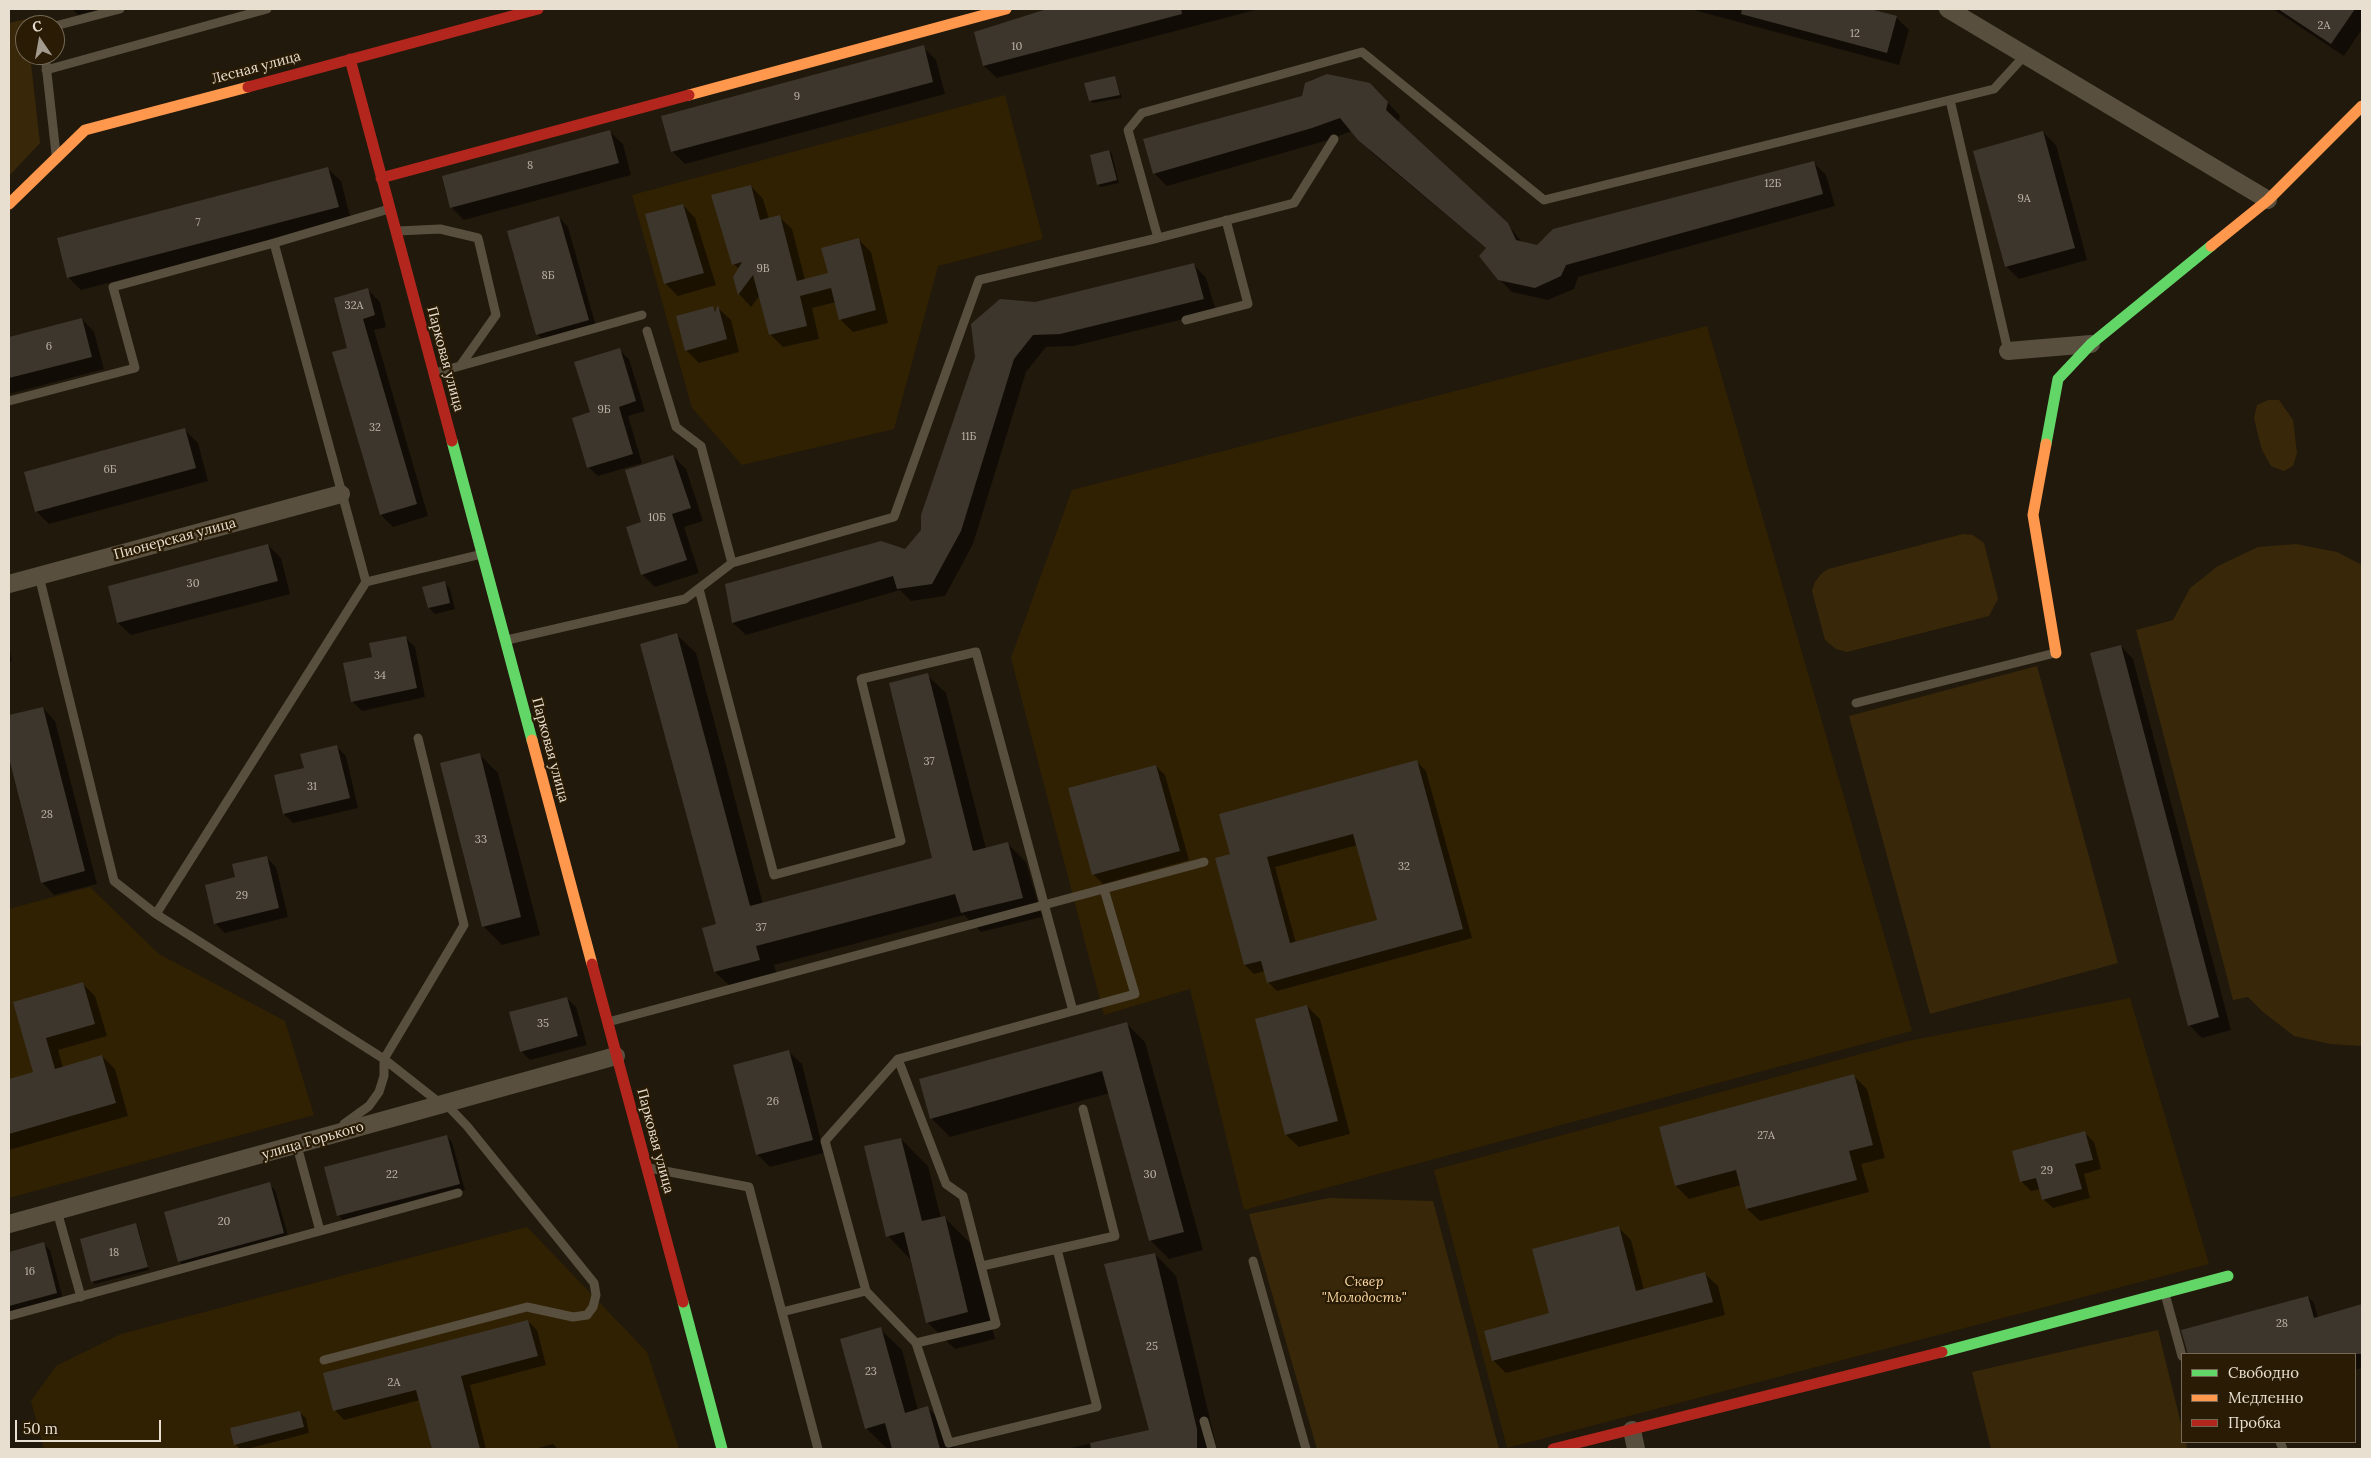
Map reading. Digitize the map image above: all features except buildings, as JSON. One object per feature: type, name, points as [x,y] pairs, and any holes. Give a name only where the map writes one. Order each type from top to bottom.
[{"type":"street","name":"Лесная улица","points":[[9,204],[85,130],[538,9]]},
{"type":"street","points":[[381,178],[1006,9]]},
{"type":"street","points":[[1948,9],[2268,200]]},
{"type":"street","name":"Парковая улица","points":[[350,59],[722,1449]]},
{"type":"street","points":[[2056,653],[2033,515],[2058,379],[2091,344],[2268,200],[2362,106]]},
{"type":"street","points":[[2008,351],[2091,344]]},
{"type":"street","name":"Пионерская улица","points":[[9,584],[342,494]]},
{"type":"street","name":"улица Горького","points":[[9,1224],[297,1146],[616,1056]]},
{"type":"street","points":[[1554,1449],[2165,1294],[2228,1276]]},
{"type":"street","points":[[1632,1430],[1636,1449]]},
{"type":"lane","points":[[65,23],[120,9]]},
{"type":"lane","points":[[46,70],[266,9]]},
{"type":"lane","points":[[1158,238],[1128,130],[1142,113],[1235,89],[1362,52],[1544,200],[1994,89],[2026,54]]},
{"type":"lane","points":[[46,65],[57,157]]},
{"type":"lane","points":[[1950,100],[2008,351]]},
{"type":"lane","points":[[505,641],[684,599],[732,562],[894,517],[979,280],[1158,238],[1294,203],[1334,139]]},
{"type":"lane","points":[[9,400],[135,368],[113,286],[274,243],[390,209]]},
{"type":"lane","points":[[1186,320],[1248,304],[1226,220]]},
{"type":"lane","points":[[396,231],[440,229],[478,238],[496,315],[460,366]]},
{"type":"lane","points":[[274,243],[366,582]]},
{"type":"lane","points":[[434,373],[642,315]]},
{"type":"lane","points":[[647,331],[676,427],[701,446],[732,562]]},
{"type":"lane","points":[[156,914],[366,582],[482,554]]},
{"type":"lane","points":[[39,576],[114,882],[156,914],[384,1059],[443,1104],[467,1126],[594,1283],[596,1295],[593,1307],[587,1315],[573,1317],[527,1307],[324,1360]]},
{"type":"lane","points":[[699,589],[774,875],[900,841],[861,679],[976,652],[1072,1010]]},
{"type":"lane","points":[[1856,703],[2056,653]]},
{"type":"lane","points":[[320,1231],[297,1146],[353,1120],[370,1106],[379,1092],[384,1076],[384,1059],[464,925],[418,738]]},
{"type":"lane","points":[[607,1022],[1204,862]]},
{"type":"lane","points":[[1057,1249],[1097,1407],[949,1443],[916,1343],[866,1291],[825,1141],[898,1059],[1135,994],[1104,888]]},
{"type":"lane","points":[[898,1059],[946,1184],[963,1196],[996,1324],[916,1343]]},
{"type":"lane","points":[[982,1266],[1115,1236],[1083,1108]]},
{"type":"lane","points":[[646,1167],[749,1187],[818,1449]]},
{"type":"lane","points":[[9,1316],[458,1192]]},
{"type":"lane","points":[[57,1211],[81,1297]]},
{"type":"lane","points":[[1253,1262],[1306,1449]]},
{"type":"lane","points":[[782,1312],[866,1291]]},
{"type":"lane","points":[[2165,1294],[2181,1353]]},
{"type":"lane","points":[[1204,1421],[1212,1449]]},
{"type":"shaded area","points":[[1005,95],[1043,239],[938,266],[894,429],[742,465],[692,408],[632,195]]},
{"type":"shaded area","points":[[1707,326],[1912,1031],[1244,1210],[1190,989],[1104,1015],[1011,658],[1072,490]]},
{"type":"shaded area","points":[[90,887],[159,954],[285,1021],[314,1115],[9,1198],[9,909]]},
{"type":"shaded area","points":[[2130,998],[2209,1264],[1507,1448],[1434,1170],[1908,1041]]},
{"type":"shaded area","points":[[527,1227],[647,1352],[679,1449],[44,1449],[31,1401],[56,1366],[121,1334]]},
{"type":"green space","points":[[15,22],[15,65],[31,65],[40,143],[9,176],[9,23]]},
{"type":"green space","points":[[2268,400],[2279,400],[2293,420],[2297,453],[2293,466],[2284,471],[2271,466],[2262,450],[2254,418],[2257,405]]},
{"type":"green space","points":[[1963,534],[1973,535],[1984,543],[1998,599],[1989,616],[1847,652],[1836,649],[1825,640],[1812,591],[1815,582],[1821,574],[1828,569]]},
{"type":"green space","points":[[2296,544],[2337,552],[2362,565],[2362,1046],[2330,1044],[2294,1036],[2263,1012],[2248,997],[2233,1000],[2136,630],[2173,620],[2190,588],[2218,566],[2258,547]]},
{"type":"green space","points":[[2037,666],[2118,963],[1930,1014],[1849,716]]},
{"type":"green space","name":"Сквер \"Молодость\"","points":[[1329,1198],[1433,1201],[1499,1449],[1317,1449],[1249,1214]]},
{"type":"green space","points":[[2158,1330],[2181,1424],[2181,1443],[2186,1443],[2187,1449],[1991,1449],[1972,1372]]},
{"type":"traffic: fast","points":[[2046,444],[2058,379],[2091,344],[2211,246]]},
{"type":"traffic: fast","points":[[452,441],[532,740]]},
{"type":"traffic: fast","points":[[1942,1352],[2228,1276]]},
{"type":"traffic: fast","points":[[683,1302],[722,1449]]},
{"type":"traffic: slow","points":[[689,95],[1006,9]]},
{"type":"traffic: slow","points":[[9,204],[85,130],[248,87]]},
{"type":"traffic: slow","points":[[2211,246],[2268,200],[2362,106]]},
{"type":"traffic: slow","points":[[2046,444],[2033,515],[2056,653]]},
{"type":"traffic: slow","points":[[532,740],[592,964]]},
{"type":"traffic: jam","points":[[248,87],[538,9]]},
{"type":"traffic: jam","points":[[350,59],[452,441]]},
{"type":"traffic: jam","points":[[381,178],[689,95]]},
{"type":"traffic: jam","points":[[592,964],[683,1302]]},
{"type":"traffic: jam","points":[[1553,1449],[1942,1352]]}]
